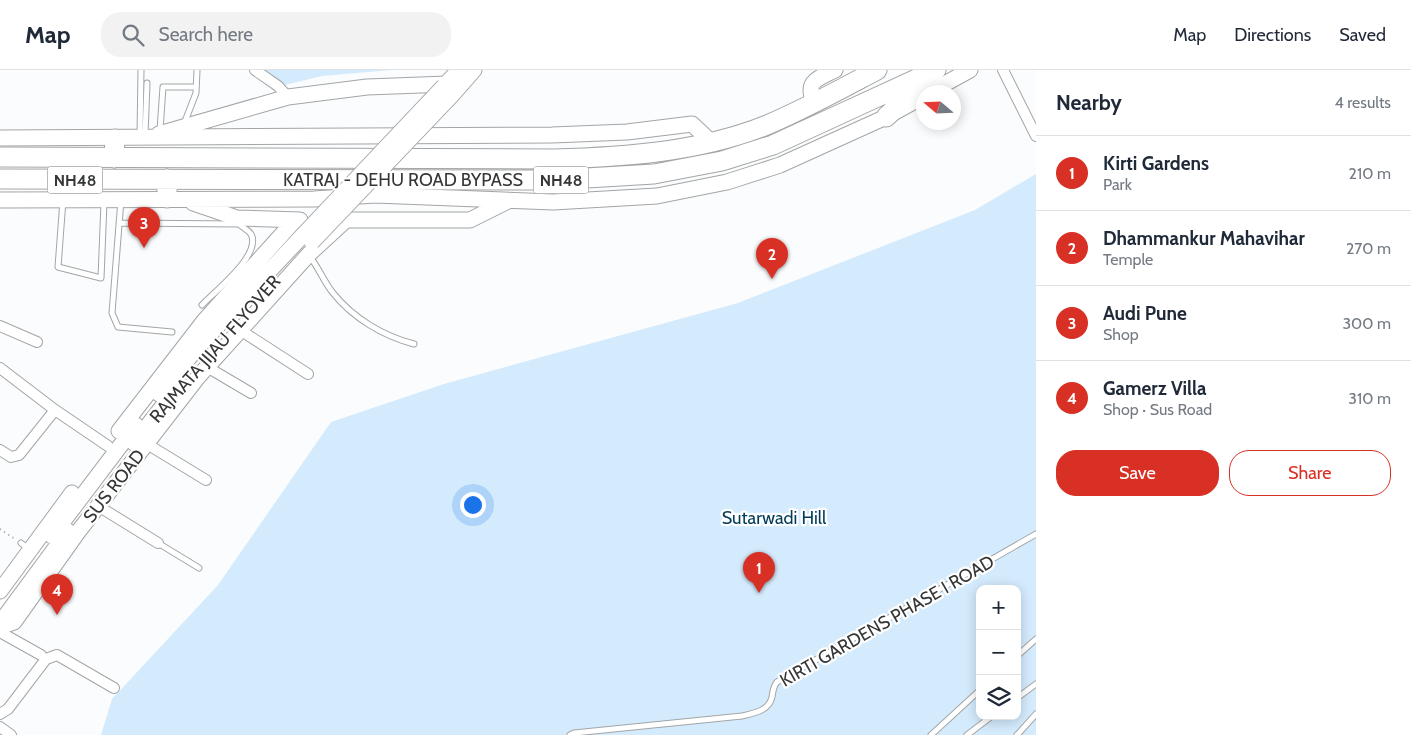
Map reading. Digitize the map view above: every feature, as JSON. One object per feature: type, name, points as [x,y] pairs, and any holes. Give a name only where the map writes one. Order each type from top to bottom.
[{"type":"highway","name":"KATRAJ - DEHU ROAD BYPASS","points":[[0,158],[586,158],[651,153],[711,142],[766,125],[814,103],[877,70]]},
{"type":"highway","name":"KATRAJ - DEHU ROAD BYPASS","points":[[0,179],[553,180],[654,174],[722,161],[773,145],[935,70]]},
{"type":"highway","points":[[886,117],[935,70]]},
{"type":"highway","points":[[114,158],[115,139]]},
{"type":"highway","points":[[167,179],[175,199]]},
{"type":"street","points":[[255,70],[278,86],[288,97]]},
{"type":"street","points":[[448,88],[460,70]]},
{"type":"street","points":[[148,137],[184,125],[288,97],[367,87],[422,84],[448,88],[474,70]]},
{"type":"street","points":[[814,103],[809,92],[811,86],[816,79],[835,70]]},
{"type":"street","points":[[943,85],[970,70]]},
{"type":"street","points":[[1003,70],[1036,136]]},
{"type":"street","name":"RAJMATA JIJAU FLYOVER","points":[[0,623],[162,407],[210,349],[448,88]]},
{"type":"street","points":[[0,200],[314,199],[375,195],[553,202],[657,196],[727,182],[780,165],[886,117],[916,100]]},
{"type":"street","points":[[0,138],[115,139],[148,137],[602,134],[692,124],[711,142]]},
{"type":"street","points":[[175,199],[237,218],[295,220],[470,220],[511,200]]},
{"type":"street","name":"SUS ROAD","points":[[0,590],[25,546],[108,446],[194,334],[295,220]]},
{"type":"street","points":[[308,243],[346,220]]},
{"type":"street","name":"RAJMATA JIJAU FLYOVER","points":[[0,605],[158,396],[198,347],[308,243]]},
{"type":"street","name":"SUS ROAD","points":[[0,627],[14,622],[98,506],[206,368],[240,330],[308,243]]},
{"type":"street","points":[[0,326],[37,342]]},
{"type":"street","points":[[240,330],[308,374]]},
{"type":"street","points":[[0,368],[55,410],[108,446]]},
{"type":"street","points":[[206,368],[251,393]]},
{"type":"street","points":[[0,450],[8,456],[19,455],[55,410]]},
{"type":"street","points":[[147,444],[206,480]]},
{"type":"street","points":[[98,506],[158,543]]},
{"type":"street","points":[[0,632],[41,655]]},
{"type":"street","points":[[0,714],[8,709],[46,659],[57,654],[114,688]]},
{"type":"street","points":[[0,727],[11,735]]},
{"type":"lane","points":[[142,70],[148,137]]},
{"type":"lane","points":[[184,125],[196,87],[197,70]]},
{"type":"lane","points":[[147,84],[148,137]]},
{"type":"lane","points":[[148,137],[164,87],[196,87]]},
{"type":"lane","points":[[63,200],[58,267],[101,278],[104,200]]},
{"type":"lane","points":[[121,200],[112,313],[118,327],[172,332]]},
{"type":"lane","points":[[119,222],[239,224],[250,234],[253,245],[249,257],[202,305]]},
{"type":"lane","points":[[308,243],[332,292],[355,314],[395,339],[414,344]]},
{"type":"lane","name":"KIRTI GARDENS PHASE I ROAD","points":[[570,735],[574,733],[742,716],[766,708],[770,704],[772,690],[777,682],[1036,534]]},
{"type":"lane","points":[[158,543],[199,568]]},
{"type":"lane","points":[[1021,652],[1036,639]]},
{"type":"lane","points":[[1021,695],[1036,684]]},
{"type":"lane","points":[[931,735],[976,694]]},
{"type":"lane","points":[[1017,735],[1036,714]]},
{"type":"lane","points":[[967,735],[987,720]]},
{"type":"path","points":[[0,529],[25,546]]},
{"type":"green space","points":[[265,70],[392,70],[322,76],[285,85]]},
{"type":"green space","name":"Sutarwadi Hill","points":[[1036,174],[1036,735],[101,735],[112,699],[218,585],[331,422],[444,384],[738,303],[975,210]]},
{"type":"place","name":"Audi Pune","points":[[144,248]]},
{"type":"place","name":"Dhammankur Mahavihar","points":[[772,279]]},
{"type":"place","name":"Kirti Gardens","points":[[759,593]]},
{"type":"place","name":"Gamerz Villa","points":[[57,615]]}]
